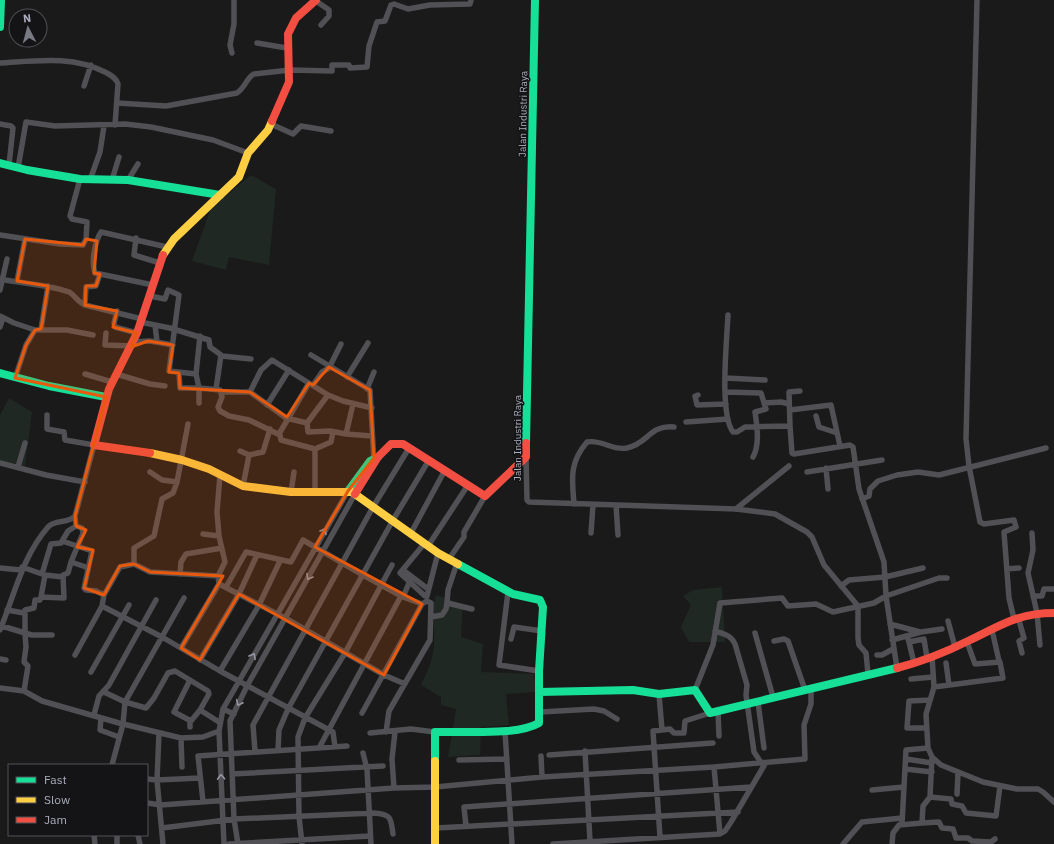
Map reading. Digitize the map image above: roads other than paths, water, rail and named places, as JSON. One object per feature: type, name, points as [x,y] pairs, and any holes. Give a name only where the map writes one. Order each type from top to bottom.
[{"type":"street","points":[[0,27],[1,0]]},
{"type":"street","points":[[232,53],[230,45],[234,24],[234,0]]},
{"type":"street","points":[[76,526],[75,516],[106,397],[137,333],[160,263],[167,247],[239,177],[248,153],[271,124],[288,85],[290,70],[287,48],[288,34],[296,18],[316,0],[329,10],[329,16],[322,25]]},
{"type":"street","points":[[117,103],[166,106],[238,93],[242,90],[252,75],[290,70],[332,71],[332,65],[349,65],[350,68],[367,67],[369,46],[377,23],[385,21],[391,4],[408,9],[429,3],[470,4],[471,0]]},
{"type":"street","name":"Jalan Industri Raya","points":[[535,0],[526,457],[528,501],[593,505],[736,509],[775,514],[807,532],[812,537],[824,565],[858,606]]},
{"type":"street","points":[[977,0],[970,330],[965,416],[966,439],[969,466],[980,522],[984,524],[1014,520],[1016,527],[1004,532],[1009,598],[1024,638],[1019,641],[1022,652]]},
{"type":"street","points":[[257,43],[287,48]]},
{"type":"street","points":[[0,63],[53,60],[91,65],[117,80],[115,125]]},
{"type":"street","points":[[84,86],[91,65]]},
{"type":"street","points":[[18,168],[26,122],[55,126],[151,126],[213,140],[248,153]]},
{"type":"street","points":[[0,124],[11,126],[13,128],[9,165]]},
{"type":"street","points":[[271,124],[293,134],[301,126],[331,131]]},
{"type":"street","points":[[90,180],[100,152],[104,126]]},
{"type":"street","points":[[112,180],[119,156]]},
{"type":"street","points":[[0,163],[18,168],[80,179],[128,180],[220,195]]},
{"type":"street","points":[[128,180],[138,164]]},
{"type":"street","points":[[0,235],[25,240],[80,245],[84,243],[86,239],[87,222],[71,218],[80,179]]},
{"type":"street","points":[[153,285],[100,274],[94,271],[95,251],[100,233],[103,232],[136,238],[167,247]]},
{"type":"street","points":[[136,238],[134,255],[160,263]]},
{"type":"street","points":[[86,239],[98,241]]},
{"type":"street","points":[[17,281],[25,240]]},
{"type":"street","points":[[0,290],[6,259]]},
{"type":"street","points":[[86,305],[86,288],[96,286],[100,274]]},
{"type":"street","points":[[2,279],[48,286],[71,292],[78,302],[86,305],[117,312],[155,325],[200,336],[209,340],[209,346],[222,356],[251,359]]},
{"type":"street","points":[[15,378],[26,345],[38,330],[48,286]]},
{"type":"street","points":[[150,296],[166,299],[168,290],[179,295],[169,372],[196,374]]},
{"type":"street","points":[[117,312],[114,324],[115,327],[137,333]]},
{"type":"street","points":[[728,314],[725,392],[728,419],[733,432],[737,432],[743,427],[790,426]]},
{"type":"street","points":[[0,327],[1,317],[38,330],[66,330],[93,335]]},
{"type":"street","points":[[155,325],[157,342]]},
{"type":"street","points":[[106,333],[105,345],[157,342],[173,346]]},
{"type":"street","points":[[200,336],[196,374],[200,403]]},
{"type":"street","points":[[347,377],[368,343]]},
{"type":"street","points":[[278,434],[286,418],[311,384],[329,367],[341,344]]},
{"type":"street","points":[[311,355],[367,389],[371,393],[372,436],[376,460]]},
{"type":"street","points":[[222,356],[218,390],[222,397],[218,407],[220,411],[229,416],[249,420],[270,429],[278,434],[282,440],[315,448],[331,442],[333,432]]},
{"type":"street","points":[[250,392],[261,370],[271,360],[328,395],[353,404],[372,408]]},
{"type":"street","points":[[267,405],[289,370]]},
{"type":"street","points":[[367,389],[374,372]]},
{"type":"street","points":[[0,373],[15,378],[106,397]]},
{"type":"street","points":[[179,373],[180,388],[250,392],[286,418],[307,423]]},
{"type":"street","points":[[85,374],[112,382]]},
{"type":"street","points":[[116,374],[150,384],[165,386]]},
{"type":"street","points":[[726,378],[765,380]]},
{"type":"street","points":[[800,391],[789,392],[793,454],[852,445],[862,499],[883,558],[886,596],[897,668]]},
{"type":"street","points":[[725,392],[760,392],[766,409],[755,412],[757,426],[756,447],[753,457]]},
{"type":"street","points":[[328,395],[307,423],[308,432],[333,432],[372,436]]},
{"type":"street","points":[[696,405],[695,396],[698,395]]},
{"type":"street","points":[[764,403],[781,402],[790,407],[831,405],[840,446]]},
{"type":"street","points":[[346,434],[353,404]]},
{"type":"street","points":[[689,406],[726,404]]},
{"type":"street","points":[[47,415],[47,429],[64,432],[66,440],[139,451],[182,460],[209,469],[243,486],[291,492],[351,492],[393,520],[438,554],[508,592],[540,600],[543,607],[539,671],[540,712],[539,723],[534,728],[435,732],[411,729],[395,732],[370,733]]},
{"type":"street","points":[[816,416],[819,427],[837,433]]},
{"type":"street","points":[[686,422],[728,419]]},
{"type":"street","points":[[134,564],[134,548],[154,536],[162,499],[173,493],[182,460],[188,424]]},
{"type":"street","points":[[574,504],[572,476],[574,464],[587,442],[601,442],[620,448],[627,448],[640,443],[659,428],[674,427]]},
{"type":"street","points":[[240,451],[249,455],[264,451],[270,429]]},
{"type":"street","points":[[224,844],[219,732],[219,722],[223,709],[315,547],[351,492],[376,460],[391,444],[398,442],[485,496]]},
{"type":"street","points":[[18,467],[24,443]]},
{"type":"street","points":[[315,448],[315,493]]},
{"type":"street","points":[[255,751],[252,728],[342,564],[409,448]]},
{"type":"street","points":[[862,499],[869,496],[872,487],[882,479],[918,472],[939,475],[969,466],[1046,448]]},
{"type":"street","points":[[243,486],[249,455]]},
{"type":"street","points":[[449,559],[464,537],[464,532],[485,496],[526,457]]},
{"type":"street","points":[[278,750],[279,730],[288,709],[393,520],[429,460]]},
{"type":"street","points":[[807,472],[882,460]]},
{"type":"street","points":[[0,462],[46,475],[84,482]]},
{"type":"street","points":[[736,509],[789,466]]},
{"type":"street","points":[[826,468],[828,489]]},
{"type":"street","points":[[411,533],[445,470]]},
{"type":"street","points":[[150,472],[162,480],[177,482]]},
{"type":"street","points":[[291,492],[294,472]]},
{"type":"street","points":[[181,648],[219,584],[218,576],[225,562],[219,536],[217,501],[220,475]]},
{"type":"street","points":[[438,554],[427,596],[425,596],[401,575],[403,570],[426,545],[468,486]]},
{"type":"street","points":[[238,844],[234,819],[234,799],[230,754],[230,726],[233,714],[247,686],[323,552],[351,492]]},
{"type":"street","points":[[591,533],[593,505]]},
{"type":"street","points":[[616,505],[618,535]]},
{"type":"street","points":[[52,635],[32,635],[1,624],[8,610],[22,569],[32,549],[48,526],[70,520],[75,516]]},
{"type":"street","points":[[42,597],[44,575],[51,544],[60,544],[68,531],[76,526]]},
{"type":"street","points":[[0,568],[22,569],[44,575],[63,577],[63,575],[68,574],[77,547],[84,534],[82,528],[76,526]]},
{"type":"street","points":[[1032,533],[1033,550],[1028,573],[1037,613],[1040,645]]},
{"type":"street","points":[[203,534],[219,536]]},
{"type":"street","points":[[62,541],[92,551],[84,581],[84,588],[86,590],[96,591],[104,595]]},
{"type":"street","points":[[226,587],[245,552],[280,561],[291,562],[303,541],[382,586],[422,604]]},
{"type":"street","points":[[180,574],[181,562],[186,554],[222,548]]},
{"type":"street","points":[[200,660],[239,594],[258,555]]},
{"type":"street","points":[[220,672],[259,605],[280,561]]},
{"type":"street","points":[[71,562],[86,567],[88,570]]},
{"type":"street","points":[[75,656],[102,606],[104,595],[120,567],[134,564],[150,572],[218,576]]},
{"type":"street","points":[[431,617],[442,615],[446,609],[448,590],[457,564]]},
{"type":"street","points":[[301,842],[298,795],[298,736],[305,718],[345,653],[392,565]]},
{"type":"street","points":[[841,586],[849,580],[885,578],[924,568]]},
{"type":"street","points":[[1007,569],[1020,568]]},
{"type":"street","points":[[403,570],[428,589]]},
{"type":"street","points":[[24,613],[26,610],[34,608],[35,600],[40,600],[42,597],[63,598],[63,577]]},
{"type":"street","points":[[695,690],[713,645],[720,603],[782,598],[788,606],[817,604],[831,612],[874,603],[886,596],[938,578],[947,578]]},
{"type":"street","points":[[319,748],[409,583]]},
{"type":"street","points":[[219,584],[285,618],[365,664],[405,684]]},
{"type":"street","points":[[1033,596],[1042,596],[1044,589],[1054,589]]},
{"type":"street","points":[[508,592],[499,665],[539,671]]},
{"type":"street","points":[[112,764],[123,724],[125,702],[184,598]]},
{"type":"street","points":[[94,716],[99,696],[104,692],[156,600]]},
{"type":"street","points":[[362,714],[422,604],[427,601],[430,602],[430,640],[390,711],[386,732]]},
{"type":"street","points":[[447,603],[472,609]]},
{"type":"street","points":[[91,672],[129,605]]},
{"type":"street","points":[[102,606],[162,637],[220,672],[334,733],[335,747]]},
{"type":"street","points":[[858,606],[859,645],[866,653],[868,674]]},
{"type":"street","points":[[8,610],[24,613]]},
{"type":"street","points":[[24,613],[26,647],[24,662],[28,666],[24,691]]},
{"type":"street","points":[[660,838],[654,770],[653,731],[670,729],[674,733],[684,733],[685,720],[748,705],[773,697],[897,668],[914,663],[967,642],[1016,618],[1037,613],[1054,613]]},
{"type":"street","points":[[948,620],[954,647]]},
{"type":"street","points":[[890,624],[921,632]]},
{"type":"street","points":[[511,639],[514,627],[542,631]]},
{"type":"street","points":[[908,639],[921,632],[942,629]]},
{"type":"street","points":[[934,687],[1002,679],[1001,663],[999,662],[992,630]]},
{"type":"street","points":[[715,631],[728,635],[733,639],[735,644],[747,685],[746,695],[754,752],[763,764]]},
{"type":"street","points":[[755,633],[773,697]]},
{"type":"street","points":[[148,803],[161,804],[394,788],[435,787],[542,777],[763,764],[805,759],[804,725],[811,704],[808,689],[788,640],[784,639],[774,641]]},
{"type":"street","points":[[908,639],[914,663]]},
{"type":"street","points":[[892,640],[924,640],[930,657],[934,687],[927,709],[926,728],[928,748],[932,760],[932,772],[930,797],[922,806],[922,823]]},
{"type":"street","points":[[967,642],[975,664],[999,662]]},
{"type":"street","points":[[877,655],[882,655],[893,649]]},
{"type":"street","points":[[946,663],[949,685]]},
{"type":"street","points":[[104,692],[125,702],[144,708],[148,707],[170,671],[175,671],[209,692],[200,710],[193,720],[190,720]]},
{"type":"street","points":[[911,679],[933,677]]},
{"type":"street","points":[[190,680],[173,711],[190,720]]},
{"type":"street","points":[[0,688],[24,691],[42,701],[123,724],[181,738],[203,737],[219,732]]},
{"type":"street","points":[[539,692],[633,690],[659,694],[695,690]]},
{"type":"street","points":[[695,690],[714,712],[719,736]]},
{"type":"street","points":[[659,694],[662,730]]},
{"type":"street","points":[[926,728],[907,728],[909,701],[930,700]]},
{"type":"street","points":[[758,702],[764,748]]},
{"type":"street","points":[[223,709],[233,714]]},
{"type":"street","points":[[540,712],[594,709],[604,711],[616,719]]},
{"type":"street","points":[[200,710],[219,722]]},
{"type":"street","points":[[101,718],[100,730],[119,737]]},
{"type":"street","points":[[190,720],[190,727]]},
{"type":"street","points":[[505,730],[512,844]]},
{"type":"street","points":[[159,732],[157,780],[161,804],[163,844]]},
{"type":"street","points":[[394,788],[392,759],[395,732]]},
{"type":"street","points":[[435,732],[435,844]]},
{"type":"street","points":[[181,738],[182,768]]},
{"type":"street","points":[[549,755],[585,751],[713,743]]},
{"type":"street","points":[[202,801],[198,756],[347,746]]},
{"type":"street","points":[[892,844],[893,833],[902,821],[906,750],[928,748]]},
{"type":"street","points":[[585,751],[590,841]]},
{"type":"street","points":[[363,753],[368,790],[371,844]]},
{"type":"street","points":[[541,756],[542,777]]},
{"type":"street","points":[[459,760],[507,759]]},
{"type":"street","points":[[906,760],[932,760],[958,773],[999,786],[1017,789],[1038,789],[1054,802]]},
{"type":"street","points":[[553,844],[720,834],[725,831],[738,812],[763,764]]},
{"type":"street","points":[[232,774],[382,766]]},
{"type":"street","points":[[714,767],[720,834]]},
{"type":"street","points":[[905,769],[932,772]]},
{"type":"street","points":[[957,794],[958,773]]},
{"type":"street","points":[[148,780],[200,778]]},
{"type":"street","points":[[930,797],[950,799],[952,804],[962,806],[966,813],[996,816],[999,786]]},
{"type":"street","points":[[466,826],[464,807],[751,787]]},
{"type":"street","points":[[872,790],[904,787]]},
{"type":"street","points":[[436,828],[658,815],[738,812]]},
{"type":"street","points":[[162,828],[234,819],[369,813],[389,816],[391,819],[393,834]]},
{"type":"street","points":[[843,844],[862,822],[939,822],[942,828],[954,830],[956,838],[968,838],[972,841],[991,842],[995,839]]},
{"type":"street","points":[[229,844],[301,842],[370,836]]}]
